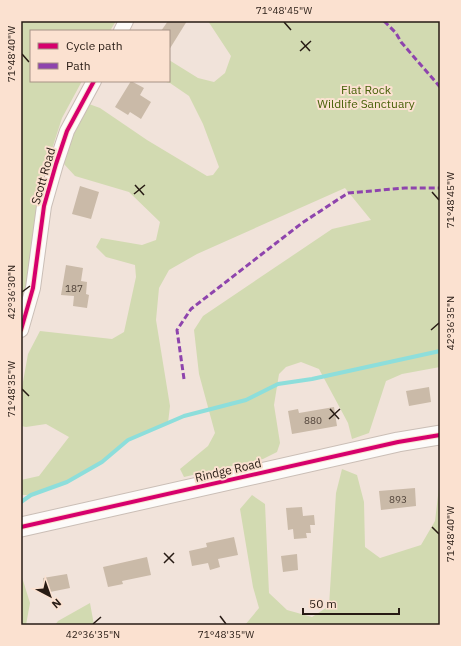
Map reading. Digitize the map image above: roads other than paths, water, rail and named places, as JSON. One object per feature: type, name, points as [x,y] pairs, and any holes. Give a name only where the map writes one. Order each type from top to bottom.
[{"type":"street","points":[[122,30],[126,21]]},
{"type":"street","name":"Scott Road","points":[[21,330],[33,288],[44,206],[56,164],[67,131],[93,82]]},
{"type":"street","name":"Rindge Road","points":[[21,527],[398,442],[440,435]]},
{"type":"waterway","points":[[21,502],[31,495],[67,482],[102,462],[128,440],[184,416],[246,400],[278,384],[312,379],[440,351]]},
{"type":"park label","name":"Flat Rock Wildlife Sanctuary","points":[[366,96]]}]
